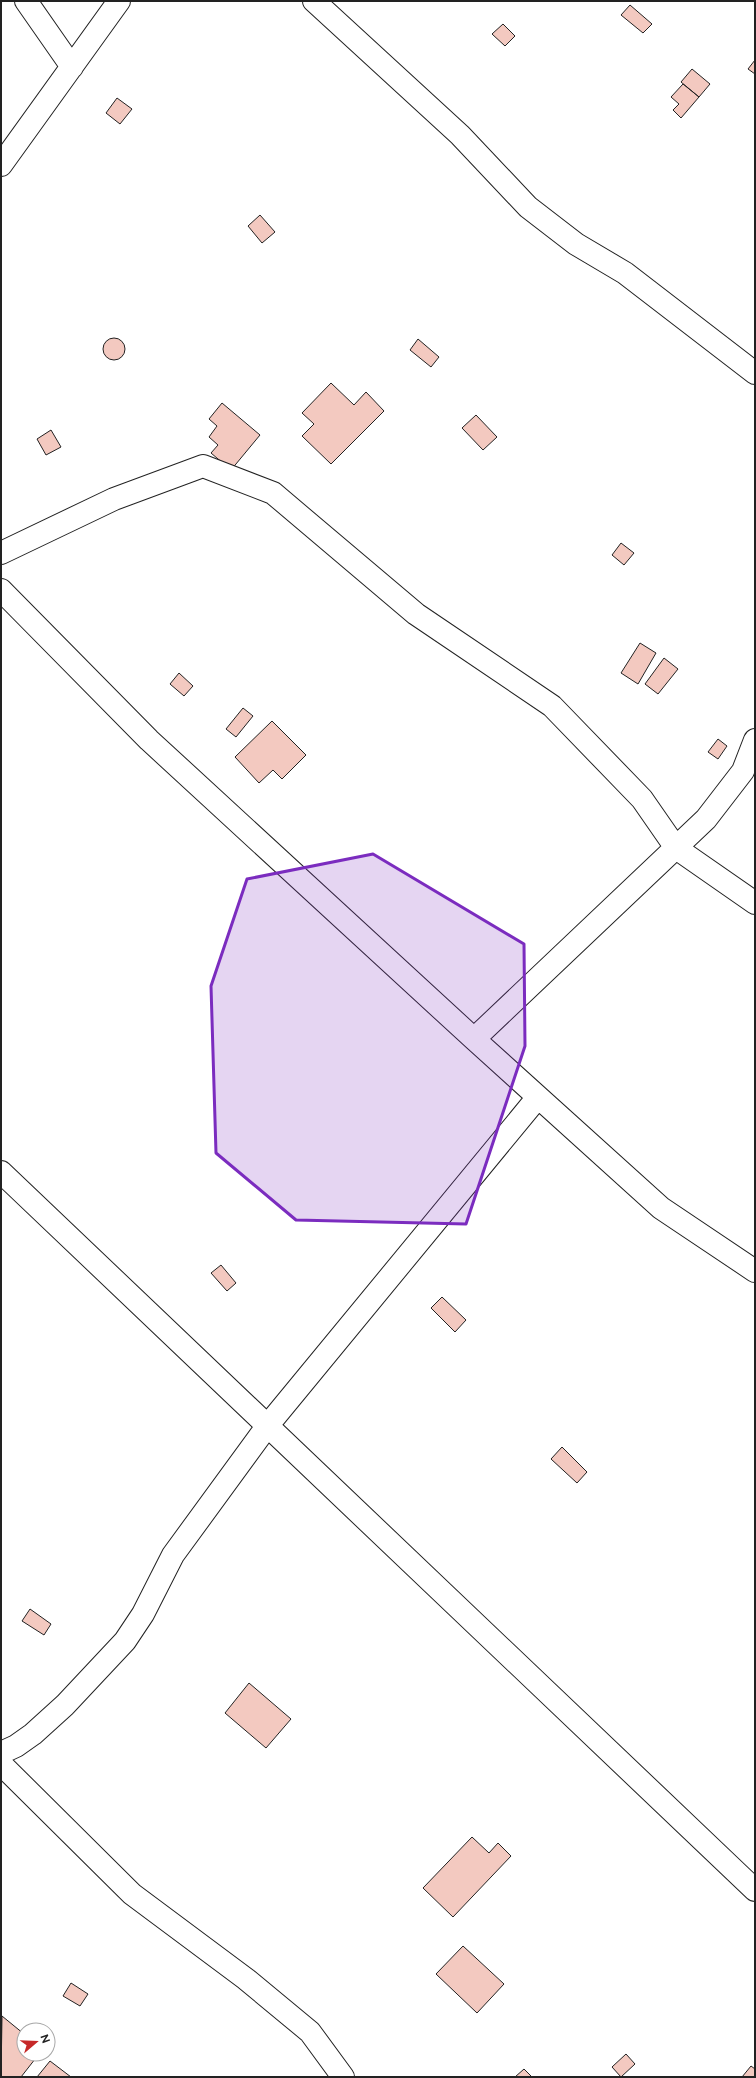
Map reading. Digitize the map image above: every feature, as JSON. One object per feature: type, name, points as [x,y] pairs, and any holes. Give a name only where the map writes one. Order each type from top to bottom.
[{"type":"street","points":[[26,1],[72,67]]},
{"type":"street","points":[[1,165],[119,1]]},
{"type":"street","points":[[314,1],[460,135],[528,207],[576,244],[625,274],[755,373]]},
{"type":"street","points":[[1,552],[114,498],[203,466],[273,493],[416,614],[552,706],[642,799],[676,848],[755,903]]},
{"type":"street","points":[[1,590],[149,740],[538,1097],[661,1208],[755,1271]]},
{"type":"street","points":[[474,1039],[706,819],[743,771],[755,740]]},
{"type":"street","points":[[1,1753],[16,1746],[33,1734],[65,1705],[125,1641],[143,1614],[173,1555],[268,1425],[538,1097]]},
{"type":"street","points":[[1,1172],[755,1890]]},
{"type":"street","points":[[1,1764],[132,1894],[246,1979],[310,2032],[343,2077]]},
{"type":"highlighted area","points":[[373,854],[524,944],[525,1046],[466,1224],[296,1220],[216,1153],[211,986],[247,879]]},
{"type":"building","points":[[630,5],[652,24],[643,33],[621,15]]},
{"type":"building","points":[[503,24],[515,36],[505,46],[492,34]]},
{"type":"building","points":[[755,60],[755,74],[748,69]]},
{"type":"building","points":[[692,69],[710,84],[699,97],[681,82]]},
{"type":"building","points":[[683,84],[699,97],[681,118],[673,110],[679,104],[671,97]]},
{"type":"building","points":[[117,98],[132,109],[120,124],[106,113]]},
{"type":"building","points":[[260,215],[275,232],[262,243],[248,226]]},
{"type":"building","points":[[114,338],[122,341],[125,349],[122,357],[114,360],[106,357],[103,349],[106,341]]},
{"type":"building","points":[[418,339],[439,357],[431,367],[410,350]]},
{"type":"building","points":[[331,383],[354,405],[366,392],[384,411],[331,464],[302,436],[314,424],[302,413]]},
{"type":"building","points":[[222,403],[260,435],[231,470],[211,453],[218,445],[209,437],[217,426],[209,419]]},
{"type":"building","points":[[476,415],[497,437],[483,450],[462,428]]},
{"type":"building","points":[[51,430],[61,447],[46,455],[37,439]]},
{"type":"building","points":[[621,543],[634,553],[624,565],[612,555]]},
{"type":"building","points":[[640,643],[656,653],[638,684],[621,673]]},
{"type":"building","points":[[664,658],[678,669],[658,694],[645,684]]},
{"type":"building","points":[[179,673],[193,686],[184,696],[170,684]]},
{"type":"building","points":[[243,708],[253,716],[236,737],[226,729]]},
{"type":"building","points":[[272,721],[306,755],[282,779],[273,770],[259,783],[235,757]]},
{"type":"building","points":[[718,739],[727,746],[718,759],[708,752]]},
{"type":"building","points":[[221,1265],[236,1283],[227,1291],[211,1273]]},
{"type":"building","points":[[442,1297],[466,1320],[455,1332],[431,1308]]},
{"type":"building","points":[[562,1447],[587,1472],[577,1483],[551,1459]]},
{"type":"building","points":[[30,1609],[51,1624],[44,1635],[22,1621]]},
{"type":"building","points":[[249,1683],[291,1719],[266,1748],[225,1713]]},
{"type":"building","points":[[472,1837],[489,1853],[498,1843],[511,1856],[453,1917],[423,1888]]},
{"type":"building","points":[[463,1946],[504,1984],[477,2013],[436,1974]]},
{"type":"building","points":[[71,1983],[88,1994],[80,2006],[63,1996]]},
{"type":"building","points":[[2,2016],[16,2027],[16,2062],[33,2062],[21,2077],[1,2077]]},
{"type":"building","points":[[626,2054],[635,2064],[621,2077],[612,2067]]},
{"type":"building","points":[[49,2062],[51,2062],[71,2077],[37,2077]]},
{"type":"building","points":[[751,2066],[755,2069],[755,2077],[742,2077]]},
{"type":"building","points":[[524,2069],[532,2077],[515,2077]]}]
